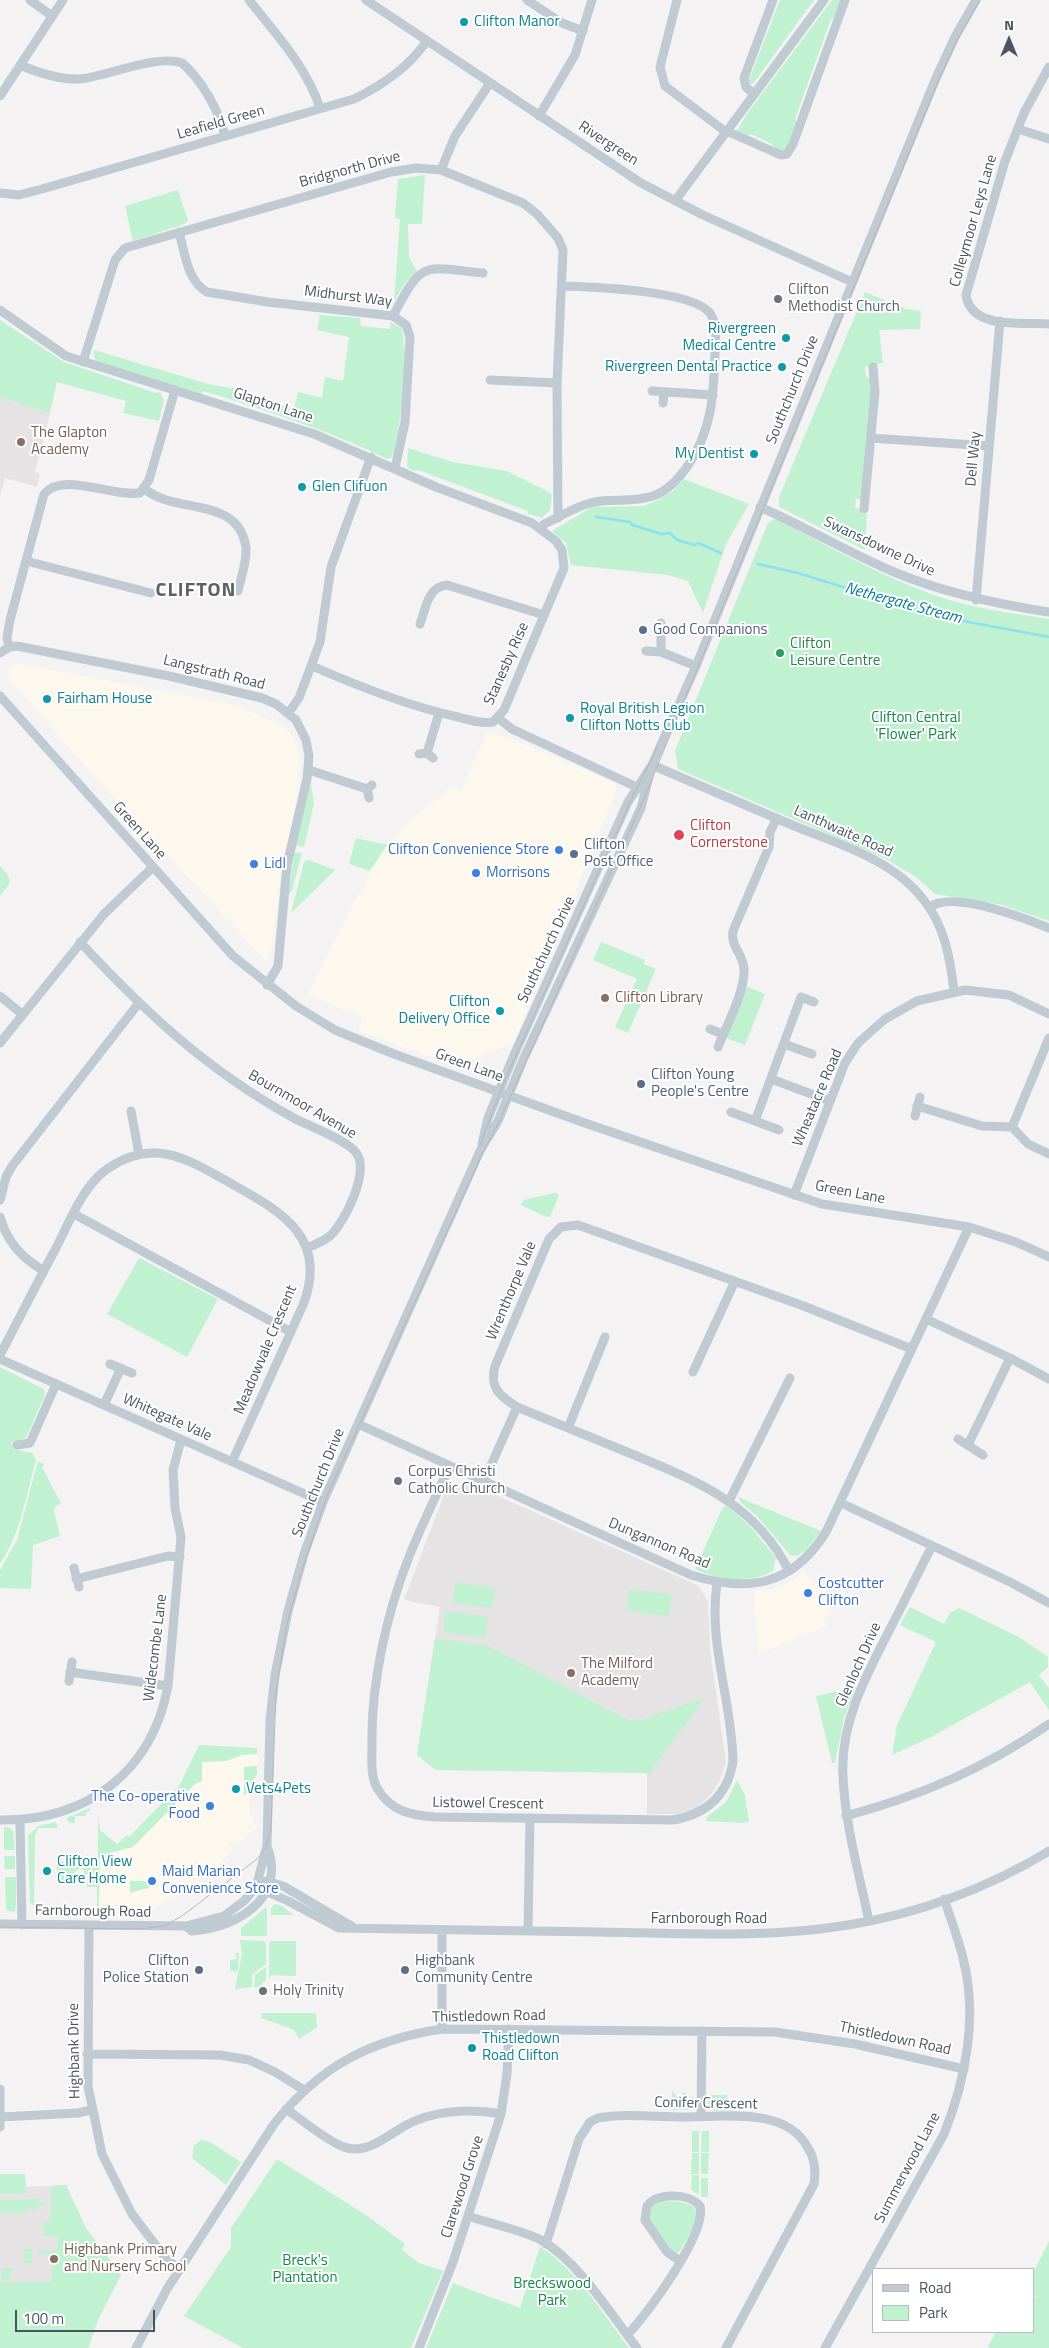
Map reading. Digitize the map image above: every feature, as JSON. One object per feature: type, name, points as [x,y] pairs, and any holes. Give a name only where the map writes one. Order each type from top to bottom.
[{"type":"street","points":[[30,0],[52,16]]},
{"type":"street","points":[[0,96],[63,0]]},
{"type":"street","points":[[249,0],[303,68],[313,87],[320,108]]},
{"type":"street","name":"Rivergreen","points":[[366,0],[426,42],[641,183],[675,201],[852,282]]},
{"type":"street","points":[[527,0],[582,32]]},
{"type":"street","points":[[539,116],[575,55],[592,0]]},
{"type":"street","points":[[677,0],[661,59],[661,78],[668,90],[726,131],[781,155],[787,154],[794,144],[845,0]]},
{"type":"street","points":[[754,94],[746,87],[744,78],[773,0]]},
{"type":"street","points":[[675,201],[824,0]]},
{"type":"street","name":"Southchurch Drive","points":[[480,1151],[485,1127],[499,1092],[641,789],[696,666],[940,67],[976,0]]},
{"type":"street","name":"Leafield Green","points":[[3,194],[19,195],[42,190],[354,99],[379,87],[417,55],[426,42]]},
{"type":"street","points":[[20,65],[57,77],[80,79],[167,60],[182,63],[210,100],[221,122],[225,136]]},
{"type":"street","name":"Colleymoor Leys Lane","points":[[1049,66],[1018,129],[996,189],[966,295],[969,308],[974,314],[982,318],[1049,324]]},
{"type":"street","points":[[441,170],[446,152],[490,84]]},
{"type":"street","points":[[1018,129],[1049,139]]},
{"type":"street","name":"Bridgnorth Drive","points":[[83,362],[119,253],[132,245],[391,172],[416,168],[441,170],[532,209],[561,244],[564,257],[557,383],[558,518]]},
{"type":"street","name":"Midhurst Way","points":[[179,232],[192,278],[198,287],[207,292],[268,302],[393,316],[406,324],[410,337],[405,422],[395,468]]},
{"type":"street","points":[[393,316],[412,282],[425,270],[435,268],[483,273]]},
{"type":"street","points":[[541,529],[544,524],[600,501],[640,500],[669,488],[689,464],[706,435],[712,411],[716,332],[714,321],[705,310],[687,301],[645,292],[563,286]]},
{"type":"street","name":"Glapton Lane","points":[[0,310],[66,356],[282,423],[371,457],[436,487],[526,520],[541,529]]},
{"type":"street","name":"Dell Way","points":[[976,600],[1000,321]]},
{"type":"street","points":[[862,506],[875,392],[872,367]]},
{"type":"street","points":[[490,380],[557,383]]},
{"type":"street","points":[[0,653],[9,647],[7,638],[10,620],[42,498],[51,487],[68,483],[112,493],[132,494],[140,493],[145,489],[175,390]]},
{"type":"street","points":[[652,391],[713,396]]},
{"type":"street","points":[[664,392],[664,403]]},
{"type":"street","points":[[871,438],[989,446]]},
{"type":"street","points":[[289,712],[298,698],[320,642],[331,567],[371,457]]},
{"type":"street","points":[[145,489],[157,497],[221,513],[232,520],[246,549],[238,591]]},
{"type":"street","name":"Swansdowne Drive","points":[[760,507],[894,572],[976,600],[1049,612]]},
{"type":"street","name":"Stanesby Rise","points":[[312,666],[388,697],[438,713],[488,722],[498,718],[564,568],[565,560],[562,550],[556,541],[541,529]]},
{"type":"street","points":[[26,561],[151,593]]},
{"type":"street","points":[[420,624],[431,593],[440,586],[447,585],[544,615]]},
{"type":"street","points":[[661,622],[661,652]]},
{"type":"street","name":"Langstrath Road","points":[[9,647],[26,647],[169,676],[262,698],[289,712],[302,730],[306,740],[309,770],[287,865],[278,966],[266,985]]},
{"type":"street","points":[[646,651],[661,652],[696,666]]},
{"type":"street","name":"Green Lane","points":[[0,696],[233,956],[266,985],[296,1006],[343,1033],[394,1054],[499,1092],[822,1204],[849,1210],[918,1218],[969,1227],[1016,1242],[1049,1257]]},
{"type":"street","points":[[426,755],[438,713]]},
{"type":"street","points":[[498,718],[512,729],[641,789]]},
{"type":"street","name":"Lanthwaite Road","points":[[652,765],[890,867],[906,880],[930,908],[937,920],[948,950],[954,991]]},
{"type":"street","points":[[309,770],[369,791]]},
{"type":"street","name":"Southchurch Drive","points":[[257,1884],[267,1846],[270,1720],[275,1676],[294,1589],[322,1502],[480,1151],[498,1121],[641,808],[641,789]]},
{"type":"street","points":[[718,1047],[744,978],[743,961],[733,942],[733,931],[769,847],[770,832],[776,818]]},
{"type":"street","points":[[0,1043],[80,942],[123,894],[152,867]]},
{"type":"street","points":[[930,908],[944,902],[970,905],[1004,912],[1049,928]]},
{"type":"street","name":"Bournmoor Avenue","points":[[80,942],[138,1004],[176,1038],[232,1081],[312,1129],[346,1143],[357,1153],[361,1165],[361,1175],[336,1229],[329,1237],[307,1248]]},
{"type":"street","name":"Wheatacre Road","points":[[794,1195],[851,1052],[875,1026],[917,1001],[954,991],[974,990],[1001,993],[1017,998],[1049,1014]]},
{"type":"street","points":[[0,996],[22,1014]]},
{"type":"street","points":[[756,1121],[801,997],[814,1002]]},
{"type":"street","points":[[0,1200],[6,1177],[12,1166],[138,1004]]},
{"type":"street","points":[[710,1029],[723,1034]]},
{"type":"street","points":[[1012,1127],[1049,1038]]},
{"type":"street","points":[[784,1044],[812,1054]]},
{"type":"street","points":[[771,1079],[830,1101]]},
{"type":"street","points":[[915,1116],[920,1097]]},
{"type":"street","points":[[917,1106],[982,1126],[1012,1127],[1028,1144],[1049,1154]]},
{"type":"street","points":[[130,1111],[139,1154]]},
{"type":"street","points":[[731,1112],[779,1130]]},
{"type":"street","name":"Meadowvale Crescent","points":[[0,1355],[84,1194],[99,1176],[121,1160],[139,1154],[163,1153],[191,1161],[278,1211],[297,1230],[307,1248],[310,1269],[309,1289],[232,1462]]},
{"type":"street","points":[[74,1214],[291,1332]]},
{"type":"street","points":[[0,1217],[4,1231],[14,1247],[27,1261],[44,1271]]},
{"type":"street","name":"Wrenthorpe Vale","points":[[789,1571],[774,1546],[762,1531],[729,1501],[679,1474],[518,1407],[498,1394],[494,1388],[493,1374],[549,1238],[560,1227],[578,1225],[866,1329],[912,1349]]},
{"type":"street","name":"Dungannon Road","points":[[358,1424],[691,1575],[717,1583],[751,1584],[775,1578],[789,1571],[815,1549],[840,1503],[969,1227]]},
{"type":"street","points":[[693,1372],[735,1282]]},
{"type":"street","points":[[926,1319],[1010,1358],[1049,1379]]},
{"type":"street","points":[[568,1428],[605,1337]]},
{"type":"street","points":[[968,1445],[1010,1358]]},
{"type":"street","name":"Whitegate Vale","points":[[0,1359],[322,1502]]},
{"type":"street","points":[[110,1364],[132,1373]]},
{"type":"street","points":[[104,1405],[121,1368]]},
{"type":"street","points":[[729,1501],[790,1378]]},
{"type":"street","points":[[17,1444],[30,1443],[56,1384]]},
{"type":"street","points":[[783,1391],[793,1396]]},
{"type":"street","points":[[484,1481],[518,1407]]},
{"type":"street","points":[[958,1439],[983,1455]]},
{"type":"street","name":"Widecombe Lane","points":[[0,1820],[39,1818],[79,1806],[97,1796],[116,1781],[139,1758],[154,1735],[165,1704],[168,1686],[181,1537],[172,1484],[176,1454],[182,1440]]},
{"type":"street","name":"Listowel Crescent","points":[[450,1466],[409,1558],[390,1621],[375,1694],[372,1731],[374,1782],[390,1802],[410,1815],[672,1820],[694,1816],[710,1806],[722,1793],[731,1771],[733,1750],[716,1640],[714,1611],[717,1583]]},
{"type":"street","points":[[840,1503],[1049,1603]]},
{"type":"street","name":"Glenloch Drive","points":[[869,1921],[846,1816],[842,1774],[847,1733],[854,1705],[864,1681],[932,1546]]},
{"type":"street","points":[[74,1568],[77,1583],[168,1556],[180,1557]]},
{"type":"street","points":[[72,1662],[70,1676],[168,1686]]},
{"type":"street","points":[[846,1816],[901,1801],[941,1785],[974,1770],[1049,1724]]},
{"type":"street","points":[[528,1931],[530,1818]]},
{"type":"street","points":[[20,1820],[22,1924]]},
{"type":"street","name":"Southchurch Drive","points":[[267,1846],[270,1856],[270,1880]]},
{"type":"street","name":"Farnborough Road","points":[[0,1924],[186,1926],[224,1916],[240,1905],[257,1884],[266,1892],[288,1900],[339,1928],[762,1933],[819,1929],[869,1921],[944,1899],[1003,1876],[1049,1851]]},
{"type":"street","points":[[257,1884],[270,1880]]},
{"type":"street","name":"Farnborough Road","points":[[186,1926],[192,1931],[221,1927],[249,1910],[266,1892],[270,1880],[355,1928]]},
{"type":"street","name":"Summerwood Lane","points":[[825,2348],[944,2134],[955,2106],[964,2069],[970,2014],[964,1959],[944,1899]]},
{"type":"street","name":"Highbank Drive","points":[[88,1925],[88,2086],[91,2110],[102,2154],[132,2214],[167,2260],[180,2269]]},
{"type":"street","points":[[442,1930],[442,2029]]},
{"type":"street","name":"Thistledown Road","points":[[136,2348],[153,2312],[274,2124],[286,2109],[304,2090],[334,2066],[367,2048],[390,2040],[442,2029],[775,2032],[815,2036],[964,2069]]},
{"type":"street","name":"Clarewood Grove","points":[[419,2348],[442,2291],[501,2114],[507,2074],[509,2029]]},
{"type":"street","points":[[701,2117],[702,2031]]},
{"type":"street","points":[[87,2054],[220,2055],[249,2060],[276,2072],[304,2090]]},
{"type":"street","points":[[0,2089],[0,2127]]},
{"type":"street","points":[[286,2109],[343,2147],[358,2149],[370,2146],[402,2126],[435,2115],[474,2111],[501,2114]]},
{"type":"street","points":[[1,2117],[78,2113],[91,2110]]},
{"type":"street","name":"Conifer Crescent","points":[[546,2244],[580,2139],[590,2122],[607,2116],[762,2118],[779,2122],[800,2135],[810,2151],[815,2165],[814,2184],[726,2348]]},
{"type":"street","points":[[627,2335],[650,2311],[680,2261],[700,2221],[700,2206],[687,2198],[655,2199],[647,2206],[645,2220],[667,2252],[680,2261]]},
{"type":"street","points":[[468,2216],[535,2238],[546,2244],[576,2270],[637,2348]]},
{"type":"shaded area","name":"The Glapton Academy","points":[[0,397],[50,413],[35,472],[40,474],[37,487],[5,478],[0,496]]},
{"type":"shaded area","points":[[16,663],[230,704],[281,724],[293,737],[300,756],[299,786],[278,893],[272,946],[267,962],[91,773],[6,674]]},
{"type":"shaded area","points":[[488,731],[536,749],[614,783],[617,789],[514,1043],[456,1066],[358,1031],[362,1017],[308,995],[354,901],[365,887],[370,871],[387,845],[415,816],[454,785],[460,792]]},
{"type":"shaded area","name":"The Milford Academy","points":[[467,1482],[699,1586],[708,1602],[710,1649],[726,1762],[720,1780],[711,1795],[695,1809],[676,1814],[647,1814],[647,1773],[436,1770],[417,1755],[440,1607],[404,1600],[445,1492]]},
{"type":"shaded area","points":[[803,1571],[827,1594],[831,1613],[822,1618],[827,1626],[758,1654],[754,1590],[771,1590],[794,1580]]},
{"type":"shaded area","points":[[257,1754],[257,1774],[250,1787],[249,1813],[255,1819],[252,1822],[257,1827],[238,1846],[233,1842],[229,1845],[234,1850],[200,1883],[197,1881],[186,1893],[183,1891],[159,1904],[160,1906],[140,1912],[111,1913],[109,1911],[108,1913],[99,1913],[99,1855],[120,1852],[195,1784],[199,1784],[202,1762],[226,1761],[242,1755]]},
{"type":"shaded area","name":"Highbank Primary and Nursery School","points":[[0,2174],[25,2174],[26,2187],[66,2185],[86,2228],[121,2275],[98,2320],[88,2348],[0,2348]]},
{"type":"green space","points":[[780,0],[814,0],[753,84],[750,84],[749,80]]},
{"type":"green space","points":[[832,0],[842,0],[836,17],[831,19],[795,119],[797,124],[789,145],[782,152],[773,148],[772,144],[751,134],[748,136],[737,131],[746,115]]},
{"type":"green space","points":[[425,175],[422,224],[408,224],[409,257],[417,271],[406,282],[394,301],[400,219],[395,218],[398,179]]},
{"type":"green space","points":[[178,190],[188,221],[182,225],[133,241],[125,206]]},
{"type":"green space","points":[[865,292],[906,309],[921,311],[920,329],[879,330],[883,363],[865,367],[866,377],[871,378],[872,392],[861,499],[856,499],[855,508],[861,509],[861,513],[867,514],[865,550],[779,507],[779,497]]},
{"type":"green space","points":[[320,315],[360,318],[361,326],[390,329],[391,322],[401,328],[404,353],[403,393],[398,433],[391,458],[387,459],[320,430],[251,406],[204,391],[201,394],[97,363],[93,354],[94,350],[208,384],[248,391],[270,403],[294,408],[298,392],[322,398],[325,377],[343,381],[349,337],[317,330]]},
{"type":"green space","points":[[0,320],[64,362],[156,393],[160,392],[164,400],[159,421],[123,413],[126,401],[57,382],[50,413],[0,397]]},
{"type":"green space","points":[[408,448],[453,462],[507,471],[549,492],[552,495],[550,510],[542,518],[528,514],[528,511],[418,470],[414,471],[407,467]]},
{"type":"green space","points":[[684,479],[749,504],[726,544],[703,613],[688,581],[668,575],[571,565],[566,543],[552,531],[592,507],[644,506],[672,492]]},
{"type":"green space","name":"Clifton Central 'Flower' Park","points":[[776,518],[873,569],[934,595],[976,607],[1049,619],[1049,921],[1002,905],[935,894],[916,877],[884,858],[678,769],[675,751],[768,523]]},
{"type":"green space","points":[[311,784],[314,803],[304,847],[295,845]]},
{"type":"green space","points":[[356,838],[387,845],[370,871],[349,864]]},
{"type":"green space","points":[[294,852],[302,853],[292,891],[289,893]]},
{"type":"green space","points":[[308,860],[335,870],[291,913],[304,862]]},
{"type":"green space","points":[[0,866],[8,875],[10,883],[0,896]]},
{"type":"green space","points":[[601,942],[645,960],[644,964],[656,969],[628,1033],[615,1027],[637,979],[593,960]]},
{"type":"green space","points":[[746,986],[765,994],[745,1045],[726,1038]]},
{"type":"green space","points":[[555,1193],[559,1195],[550,1217],[521,1205],[523,1200]]},
{"type":"green space","points":[[139,1258],[218,1299],[187,1357],[107,1314]]},
{"type":"green space","points":[[0,1367],[44,1389],[45,1395],[26,1438],[11,1442],[14,1449],[32,1453],[36,1460],[18,1527],[0,1564]]},
{"type":"green space","points":[[38,1461],[44,1464],[42,1467],[61,1503],[56,1506],[54,1511],[60,1536],[33,1545],[31,1589],[0,1588],[0,1570],[17,1540]]},
{"type":"green space","points":[[738,1497],[821,1531],[806,1550],[797,1556],[790,1555],[758,1517],[741,1503]]},
{"type":"green space","points":[[727,1506],[749,1525],[776,1558],[773,1571],[754,1578],[734,1579],[714,1576],[695,1569],[723,1507]]},
{"type":"green space","points":[[455,1582],[495,1588],[492,1608],[453,1603]]},
{"type":"green space","points":[[629,1590],[672,1594],[669,1616],[627,1611]]},
{"type":"green space","points":[[910,1607],[944,1624],[950,1613],[959,1608],[1019,1637],[1048,1657],[1048,1667],[1039,1675],[1049,1688],[1049,1710],[1030,1682],[933,1736],[892,1755],[897,1725],[936,1642],[900,1625]]},
{"type":"green space","points":[[446,1611],[488,1617],[485,1638],[443,1632]]},
{"type":"green space","points":[[435,1638],[488,1646],[628,1720],[641,1720],[705,1697],[647,1777],[647,1773],[436,1770],[417,1755]]},
{"type":"green space","points":[[856,1687],[844,1718],[835,1763],[832,1763],[816,1696]]},
{"type":"green space","points":[[199,1745],[257,1748],[257,1754],[242,1755],[226,1761],[202,1762],[202,1781],[195,1784],[133,1847],[100,1855],[99,1906],[94,1912],[74,1912],[75,1907],[97,1907],[97,1887],[87,1887],[87,1884],[94,1863],[98,1862],[98,1816],[100,1830],[117,1844],[127,1835],[129,1837],[179,1786]]},
{"type":"green space","points":[[257,1766],[257,1774],[244,1797],[244,1767]]},
{"type":"green space","points":[[737,1780],[745,1795],[749,1821],[744,1823],[706,1821],[707,1817],[726,1802]]},
{"type":"green space","points":[[90,1808],[90,1811],[86,1812],[86,1816],[75,1816],[75,1823],[70,1823],[66,1818]]},
{"type":"green space","points":[[56,1822],[58,1828],[38,1828],[35,1836],[34,1904],[38,1908],[52,1908],[52,1911],[42,1910],[40,1913],[30,1902],[28,1836],[38,1826]]},
{"type":"green space","points":[[4,1827],[10,1828],[13,1831],[15,1850],[4,1850]]},
{"type":"green space","points":[[4,1856],[15,1856],[15,1869],[5,1869]]},
{"type":"green space","points":[[57,1861],[91,1863],[91,1869],[82,1881],[79,1881],[79,1878],[84,1875],[84,1871],[80,1868],[74,1872],[78,1877],[76,1881],[57,1881]]},
{"type":"green space","points":[[5,1877],[16,1877],[16,1908],[14,1912],[6,1910]]},
{"type":"green space","points":[[130,1881],[145,1881],[151,1887],[130,1893]]},
{"type":"green space","points":[[275,1904],[282,1906],[294,1915],[271,1915],[271,1908]]},
{"type":"green space","points":[[265,1908],[267,1909],[267,1936],[241,1936],[241,1928]]},
{"type":"green space","points":[[240,1940],[264,1941],[266,1943],[266,1964],[252,1975],[252,1987],[235,1989],[242,1953]]},
{"type":"green space","points":[[271,1941],[296,1941],[296,1976],[271,1975],[269,1980],[269,1943]]},
{"type":"green space","points":[[236,1953],[239,1953],[238,1970],[235,1973],[235,1971],[230,1971],[230,1960],[236,1959]]},
{"type":"green space","points":[[266,1967],[266,1980],[262,1983],[264,1987],[254,1987],[255,1975]]},
{"type":"green space","points":[[262,2013],[316,2013],[317,2027],[299,2039],[294,2030],[261,2018]]},
{"type":"green space","points":[[672,2091],[679,2099],[682,2099],[682,2093],[686,2093],[686,2097],[694,2097],[693,2106],[688,2110],[672,2110]]},
{"type":"green space","points":[[708,2095],[727,2095],[729,2109],[725,2111],[712,2110],[708,2105]]},
{"type":"green space","points":[[692,2131],[699,2131],[699,2152],[692,2152]]},
{"type":"green space","points":[[702,2131],[709,2131],[709,2152],[701,2152]]},
{"type":"green space","points":[[201,2140],[210,2142],[241,2162],[226,2185],[192,2158],[194,2146]]},
{"type":"green space","points":[[692,2153],[699,2153],[699,2174],[691,2174]]},
{"type":"green space","points":[[701,2153],[709,2153],[708,2174],[701,2174]]},
{"type":"green space","name":"Breck's Plantation","points":[[277,2159],[366,2215],[405,2244],[402,2250],[419,2263],[443,2271],[411,2348],[243,2348],[184,2316],[231,2247],[231,2228]]},
{"type":"green space","points":[[0,2174],[25,2174],[26,2193],[0,2194]]},
{"type":"green space","points":[[692,2175],[699,2175],[699,2195],[691,2190]]},
{"type":"green space","points":[[701,2178],[708,2178],[708,2197],[701,2197]]},
{"type":"green space","name":"Highbank Primary and Nursery School","points":[[66,2185],[86,2228],[121,2275],[98,2320],[88,2348],[0,2348],[0,2282],[51,2282],[52,2254],[39,2254],[39,2251],[58,2251],[57,2236],[44,2236],[44,2221],[51,2221],[51,2186]]},
{"type":"green space","points":[[37,2199],[45,2206],[38,2206],[37,2210],[25,2210],[25,2213],[0,2213],[0,2200]]},
{"type":"green space","points":[[662,2201],[688,2204],[697,2213],[693,2228],[681,2250],[677,2253],[672,2252],[648,2218],[652,2205]]},
{"type":"green space","points":[[1049,2241],[1049,2348],[990,2348],[988,2346],[995,2333],[1034,2333],[1034,2296],[1042,2300],[1034,2296],[1034,2271]]},
{"type":"green space","name":"Breckswood Park","points":[[540,2247],[578,2280],[629,2348],[426,2348],[453,2283],[520,2308]]},
{"type":"green space","points":[[24,2249],[32,2249],[32,2263],[24,2263]]},
{"type":"green space","points":[[2,2268],[12,2268],[9,2280],[0,2280]]},
{"type":"waterway","name":"Nethergate Stream","points":[[596,517],[630,522],[632,525],[662,534],[670,533],[677,540],[695,545],[698,543],[721,553]]},
{"type":"waterway","name":"Nethergate Stream","points":[[758,564],[798,573],[937,616],[1049,637]]},
{"type":"tram line","points":[[0,1927],[140,1929],[164,1926],[182,1916],[257,1859],[266,1848],[271,1829],[276,1693],[287,1624],[302,1570],[327,1496],[483,1152],[499,1122],[643,801],[938,82],[956,42],[980,0]]},
{"type":"tram line","points":[[480,1145],[505,1080],[633,796],[658,746]]},
{"type":"place","name":"Clifton Manor","points":[[464,22]]},
{"type":"place","name":"Clifton Methodist Church","points":[[778,299]]},
{"type":"place","name":"Rivergreen Medical Centre","points":[[786,338]]},
{"type":"place","name":"Rivergreen Dental Practice","points":[[782,367]]},
{"type":"place","name":"The Glapton Academy","points":[[21,442]]},
{"type":"place","name":"My Dentist","points":[[754,454]]},
{"type":"place","name":"Glen Clifuon","points":[[302,487]]},
{"type":"place","name":"Good Companions","points":[[643,630]]},
{"type":"place","name":"Clifton Leisure Centre","points":[[780,653]]},
{"type":"place","name":"Fairham House","points":[[47,699]]},
{"type":"place","name":"Royal British Legion Clifton Notts Club","points":[[570,718]]},
{"type":"place","name":"Clifton Cornerstone","points":[[679,835]]},
{"type":"place","name":"Clifton Convenience Store","points":[[559,850]]},
{"type":"place","name":"Clifton Post Office","points":[[574,854]]},
{"type":"place","name":"Lidl","points":[[254,864]]},
{"type":"place","name":"Morrisons","points":[[476,873]]},
{"type":"place","name":"Clifton Library","points":[[605,998]]},
{"type":"place","name":"Clifton Delivery Office","points":[[500,1011]]},
{"type":"place","name":"Clifton Young People's Centre","points":[[641,1084]]},
{"type":"place","name":"Corpus Christi Catholic Church","points":[[398,1481]]},
{"type":"place","name":"Costcutter Clifton","points":[[808,1593]]},
{"type":"place","name":"The Milford Academy","points":[[571,1673]]},
{"type":"place","name":"Vets4Pets","points":[[236,1789]]},
{"type":"place","name":"The Co-operative Food","points":[[210,1806]]},
{"type":"place","name":"Clifton View Care Home","points":[[47,1871]]},
{"type":"place","name":"Maid Marian Convenience Store","points":[[152,1881]]},
{"type":"place","name":"Clifton Police Station","points":[[199,1970]]},
{"type":"place","name":"Highbank Community Centre","points":[[405,1970]]},
{"type":"place","name":"Holy Trinity","points":[[263,1991]]},
{"type":"place","name":"Thistledown Road Clifton","points":[[472,2048]]},
{"type":"place","name":"Highbank Primary and Nursery School","points":[[54,2259]]},
{"type":"district","name":"CLIFTON","points":[[196,591]]}]
